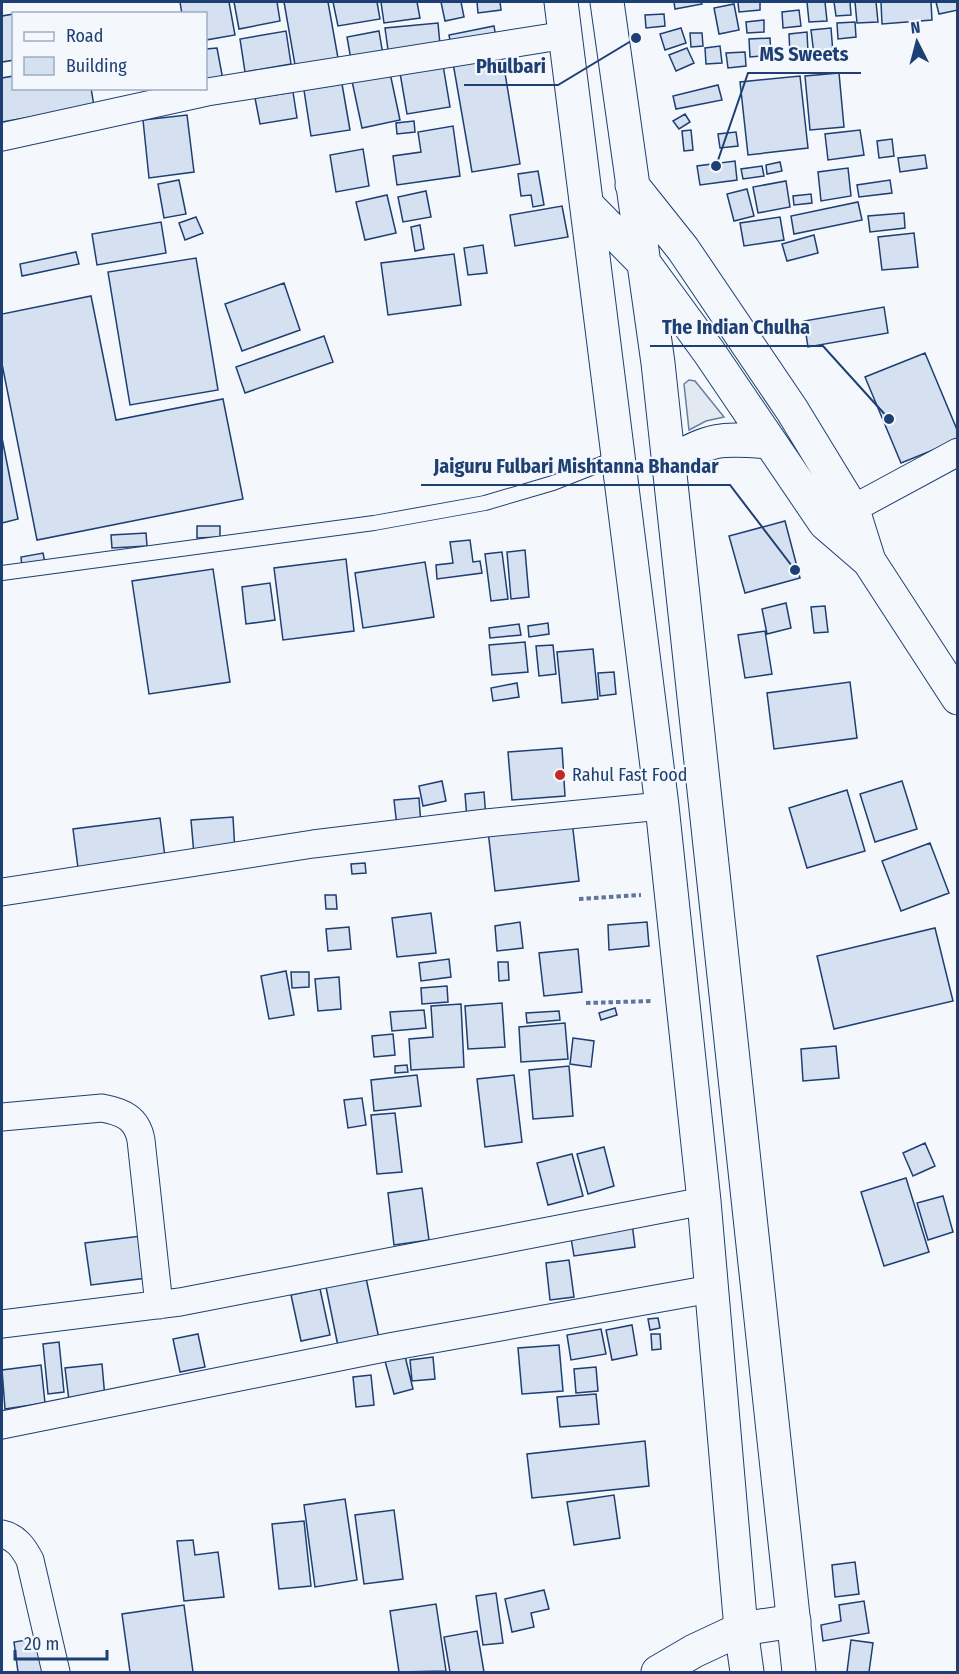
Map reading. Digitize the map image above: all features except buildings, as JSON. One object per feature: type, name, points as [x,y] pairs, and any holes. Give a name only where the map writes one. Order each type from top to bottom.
[{"type":"main road","points":[[561,2],[662,806],[704,1201],[741,1629],[747,1672]]},
{"type":"main road","points":[[607,2],[658,363],[799,1672]]},
{"type":"main road","points":[[579,133],[632,185],[696,268],[792,410],[839,517]]},
{"type":"main road","points":[[588,206],[644,263],[709,352],[768,442],[839,517],[957,699]]},
{"type":"main road","points":[[669,463],[690,450],[710,442],[730,439],[768,442]]},
{"type":"main road","points":[[658,1672],[694,1651],[741,1629],[794,1621]]},
{"type":"street","points":[[2,137],[207,92],[566,35]]},
{"type":"street","points":[[839,517],[957,452]]},
{"type":"street","points":[[2,892],[313,844],[486,823],[662,806]]},
{"type":"street","points":[[2,1117],[102,1108],[119,1111],[132,1119],[139,1129],[141,1140],[159,1305]]},
{"type":"street","points":[[2,1324],[159,1305],[704,1201]]},
{"type":"street","points":[[2,1425],[389,1347],[711,1289]]},
{"type":"street","points":[[2,1534],[8,1535],[22,1545],[30,1560],[56,1672]]},
{"type":"lane","points":[[2,573],[374,523],[485,503],[553,483],[618,457]]},
{"type":"path","points":[[579,899],[671,893]]},
{"type":"path","points":[[586,1003],[682,1000]]},
{"type":"shaded area","points":[[689,380],[695,381],[724,417],[706,421],[689,430],[684,384]]},
{"type":"place","name":"Phulbari","points":[[636,38]]},
{"type":"place","name":"MS Sweets","points":[[716,166]]},
{"type":"place","name":"The Indian Chulha","points":[[889,419]]},
{"type":"place","name":"Jaiguru Fulbari Mishtanna Bhandar","points":[[795,570]]},
{"type":"place","name":"Rahul Fast Food","points":[[560,775]]}]
